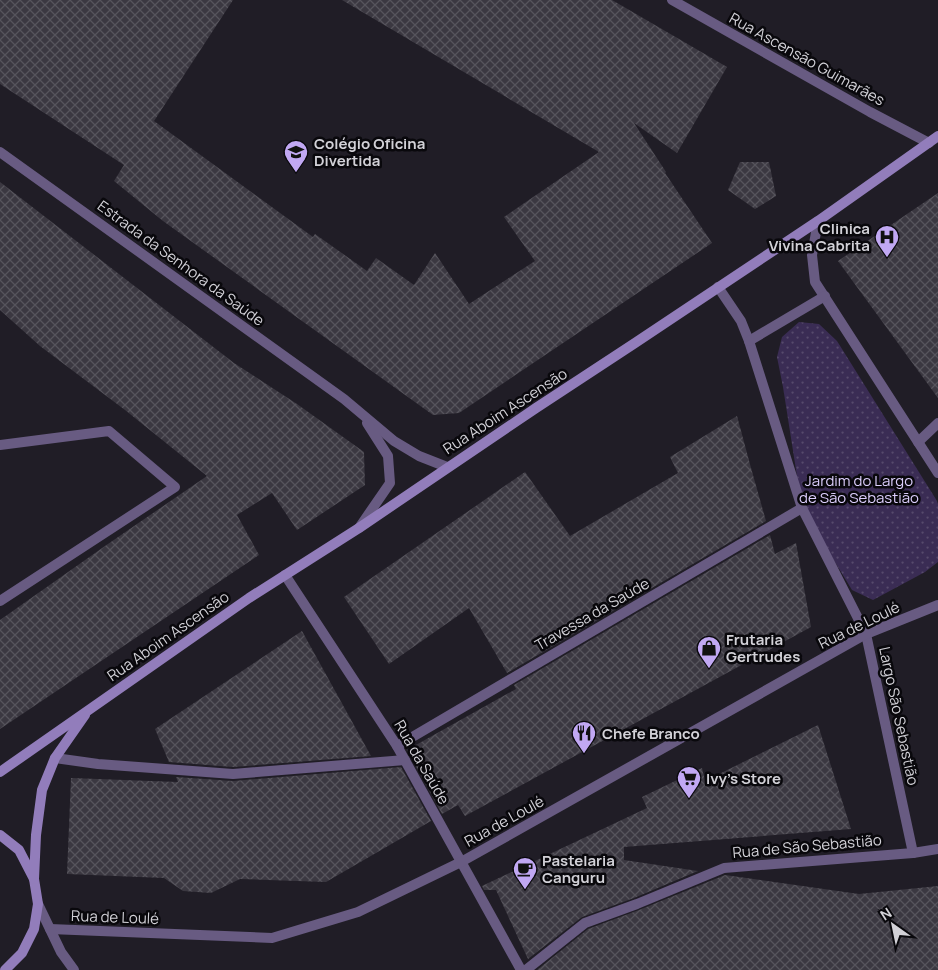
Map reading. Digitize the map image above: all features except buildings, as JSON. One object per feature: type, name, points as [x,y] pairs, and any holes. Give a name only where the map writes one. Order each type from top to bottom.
[{"type":"main road","name":"Rua Aboim Ascensão","points":[[0,772],[249,598],[359,528],[447,467],[818,221],[934,140]]},
{"type":"main road","name":"Rua Aboim Ascensão","points":[[34,879],[36,835],[42,790],[55,758],[89,710]]},
{"type":"main road","points":[[0,835],[18,850],[34,879],[38,904],[34,929],[22,952],[5,970]]},
{"type":"street","name":"Rua Ascensão Guimarães","points":[[672,0],[870,112],[934,140]]},
{"type":"street","name":"Estrada da Senhora da Saúde","points":[[0,152],[344,399]]},
{"type":"street","points":[[818,221],[812,255],[815,282],[938,473]]},
{"type":"street","name":"Largo São Sebastião","points":[[718,287],[741,321],[749,341],[802,508],[866,634],[912,852]]},
{"type":"street","points":[[749,341],[825,296]]},
{"type":"street","points":[[344,399],[394,441],[419,456],[447,467]]},
{"type":"street","points":[[344,399],[368,424],[388,456],[390,483],[359,528]]},
{"type":"street","points":[[918,442],[938,423]]},
{"type":"street","points":[[0,445],[109,431],[174,487],[0,601]]},
{"type":"street","name":"Travessa da Saúde","points":[[397,746],[802,508]]},
{"type":"street","name":"Rua da Saúde","points":[[285,575],[397,746],[521,970]]},
{"type":"street","name":"Rua de Loulé","points":[[50,929],[272,938],[358,912],[461,862],[866,634],[938,605]]},
{"type":"street","points":[[55,758],[98,764],[233,774],[405,760]]},
{"type":"street","name":"Rua de São Sebastião","points":[[526,970],[585,923],[724,868],[912,852],[938,848]]},
{"type":"street","points":[[38,904],[61,952],[74,970]]},
{"type":"green space","name":"Jardim do Largo de São Sebastião","points":[[799,322],[819,324],[837,341],[938,504],[938,562],[925,572],[873,600],[852,590],[802,508],[777,357],[782,337]]},
{"type":"place","name":"Colégio Oficina Divertida","points":[[296,173]]},
{"type":"place","name":"Clinica Vivina Cabrita","points":[[887,258]]},
{"type":"place","name":"Frutaria Gertrudes","points":[[709,669]]},
{"type":"place","name":"Chefe Branco","points":[[584,754]]},
{"type":"place","name":"Ivy's Store","points":[[689,799]]},
{"type":"place","name":"Pastelaria Canguru","points":[[525,890]]}]
